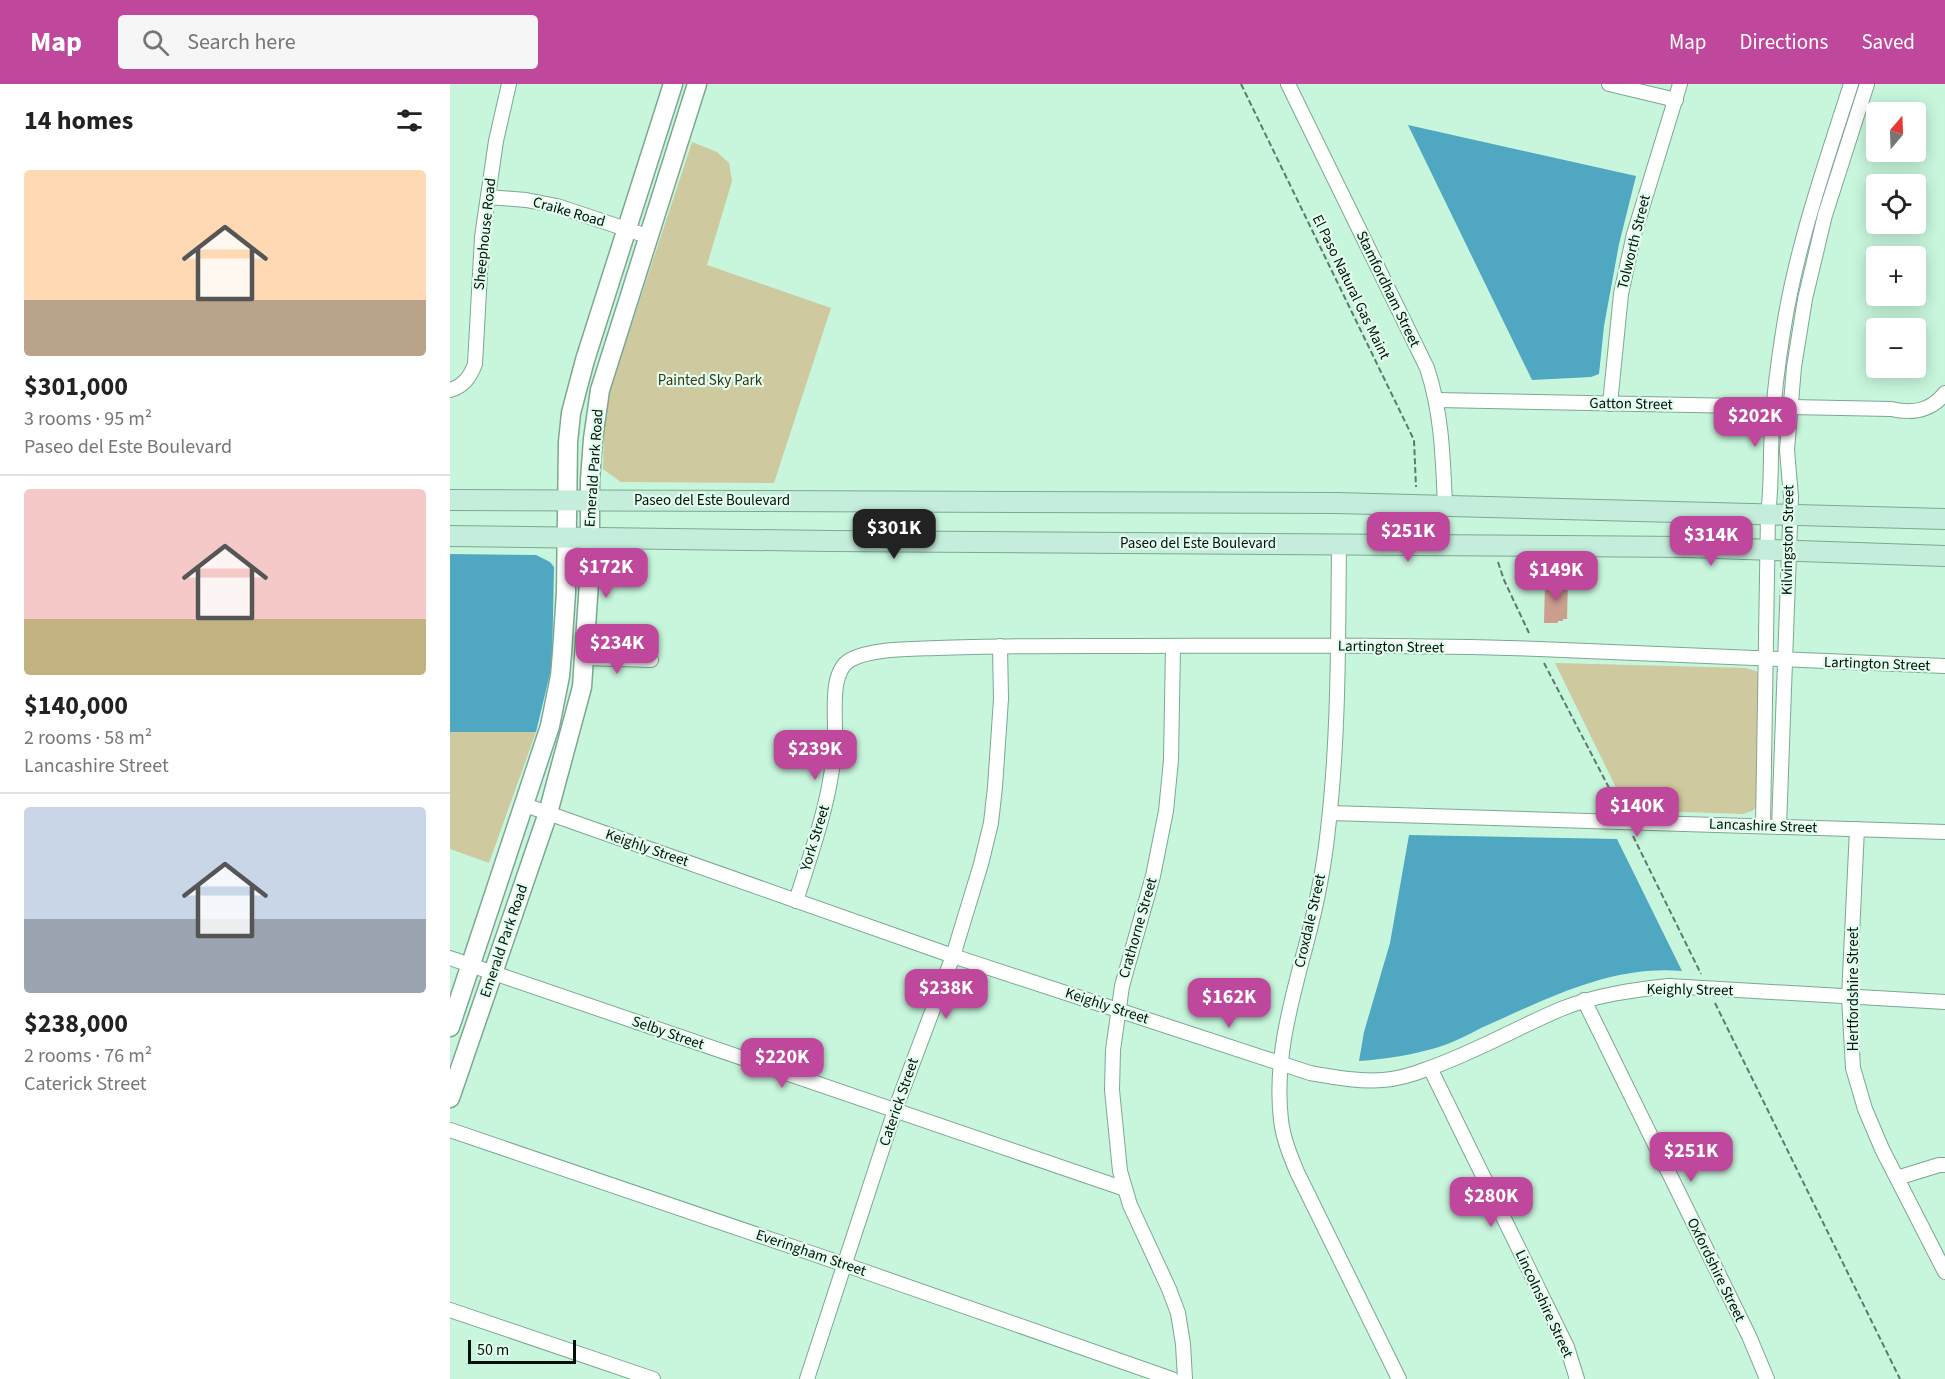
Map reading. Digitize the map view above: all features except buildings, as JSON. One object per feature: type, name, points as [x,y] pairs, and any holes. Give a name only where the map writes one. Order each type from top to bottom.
[{"type":"main road","name":"Paseo del Este Boulevard","points":[[450,500],[1417,505],[1945,519]]},
{"type":"main road","name":"Paseo del Este Boulevard","points":[[450,536],[830,541],[1339,543],[1767,550],[1945,556]]},
{"type":"street","name":"Sheephouse Road","points":[[450,390],[465,383],[475,364],[482,237],[496,141],[509,84]]},
{"type":"street","name":"Emerald Park Road","points":[[450,1027],[550,726],[560,676],[566,592],[568,442],[571,413],[585,360],[673,84]]},
{"type":"street","name":"Emerald Park Road","points":[[450,1098],[548,813],[575,716],[582,687],[585,658],[591,567],[590,500],[593,439],[600,390],[697,84]]},
{"type":"street","name":"Stamfordham Street","points":[[1288,84],[1427,368],[1437,400],[1443,443],[1445,506]]},
{"type":"street","points":[[1609,84],[1676,100]]},
{"type":"street","name":"Tolworth Street","points":[[1610,404],[1621,294],[1634,234],[1680,84]]},
{"type":"street","name":"Kilvingston Street","points":[[1762,826],[1768,514],[1771,496],[1774,407],[1784,330],[1798,257],[1851,84]]},
{"type":"street","name":"Kilvingston Street","points":[[1779,827],[1791,497],[1787,450],[1794,367],[1825,215],[1867,84]]},
{"type":"street","name":"Craike Road","points":[[488,197],[526,200],[557,206],[647,236]]},
{"type":"street","name":"Gatton Street","points":[[1437,400],[1891,409],[1905,412],[1920,411],[1933,405],[1945,393]]},
{"type":"street","name":"Croxdale Street","points":[[1339,543],[1338,646],[1330,813],[1316,904],[1288,1016],[1282,1063],[1280,1108],[1286,1144],[1297,1172],[1399,1379]]},
{"type":"street","name":"Lartington Street","points":[[842,668],[850,660],[887,650],[1000,646],[1338,646],[1537,649],[1945,666]]},
{"type":"street","name":"Caterick Street","points":[[807,1379],[895,1110],[953,956],[981,864],[991,823],[1000,737],[1000,646]]},
{"type":"street","name":"Crathorne Street","points":[[1173,646],[1171,760],[1166,811],[1153,876],[1122,986],[1113,1050],[1112,1090],[1120,1171],[1130,1206],[1178,1313],[1185,1379]]},
{"type":"street","points":[[585,658],[651,660]]},
{"type":"street","name":"York Street","points":[[796,900],[818,832],[830,785],[835,738],[835,694],[837,679],[842,668]]},
{"type":"street","name":"Keighly Street","points":[[525,806],[953,956],[1310,1073],[1334,1077],[1383,1080],[1430,1068],[1584,1000],[1631,990],[1668,986],[1945,1002]]},
{"type":"street","name":"Lancashire Street","points":[[1330,813],[1945,832]]},
{"type":"street","name":"Hertfordshire Street","points":[[1857,829],[1850,997],[1853,1068],[1865,1109],[1945,1272]]},
{"type":"street","name":"Selby Street","points":[[450,958],[1125,1189]]},
{"type":"street","name":"Oxfordshire Street","points":[[1584,1000],[1749,1336],[1767,1379]]},
{"type":"street","name":"Lincolnshire Street","points":[[1430,1068],[1568,1347],[1576,1379]]},
{"type":"street","name":"Everingham Street","points":[[450,1131],[846,1265],[1172,1379]]},
{"type":"street","points":[[1897,1178],[1945,1165]]},
{"type":"street","points":[[450,1310],[653,1379]]},
{"type":"path","name":"El Paso Natural Gas Maint","points":[[1241,84],[1413,440],[1417,505]]},
{"type":"path","points":[[1496,556],[1504,580],[1537,649],[1627,822],[1899,1379]]},
{"type":"green space","name":"Painted Sky Park","points":[[692,142],[717,152],[729,163],[732,181],[707,265],[831,308],[774,483],[621,482],[603,469],[604,416],[610,390]]},
{"type":"green space","points":[[1555,663],[1746,668],[1756,671],[1762,678],[1758,806],[1743,814],[1627,810]]},
{"type":"green space","points":[[450,732],[536,732],[489,863],[450,849]]},
{"type":"water","points":[[1408,125],[1636,176],[1619,244],[1604,326],[1599,374],[1591,377],[1532,380]]},
{"type":"water","points":[[450,554],[536,555],[550,562],[554,567],[552,665],[536,732],[450,732]]},
{"type":"water","points":[[1409,835],[1617,839],[1682,971],[1629,973],[1603,979],[1553,996],[1439,1047],[1399,1056],[1359,1061],[1364,1032],[1390,943]]}]
